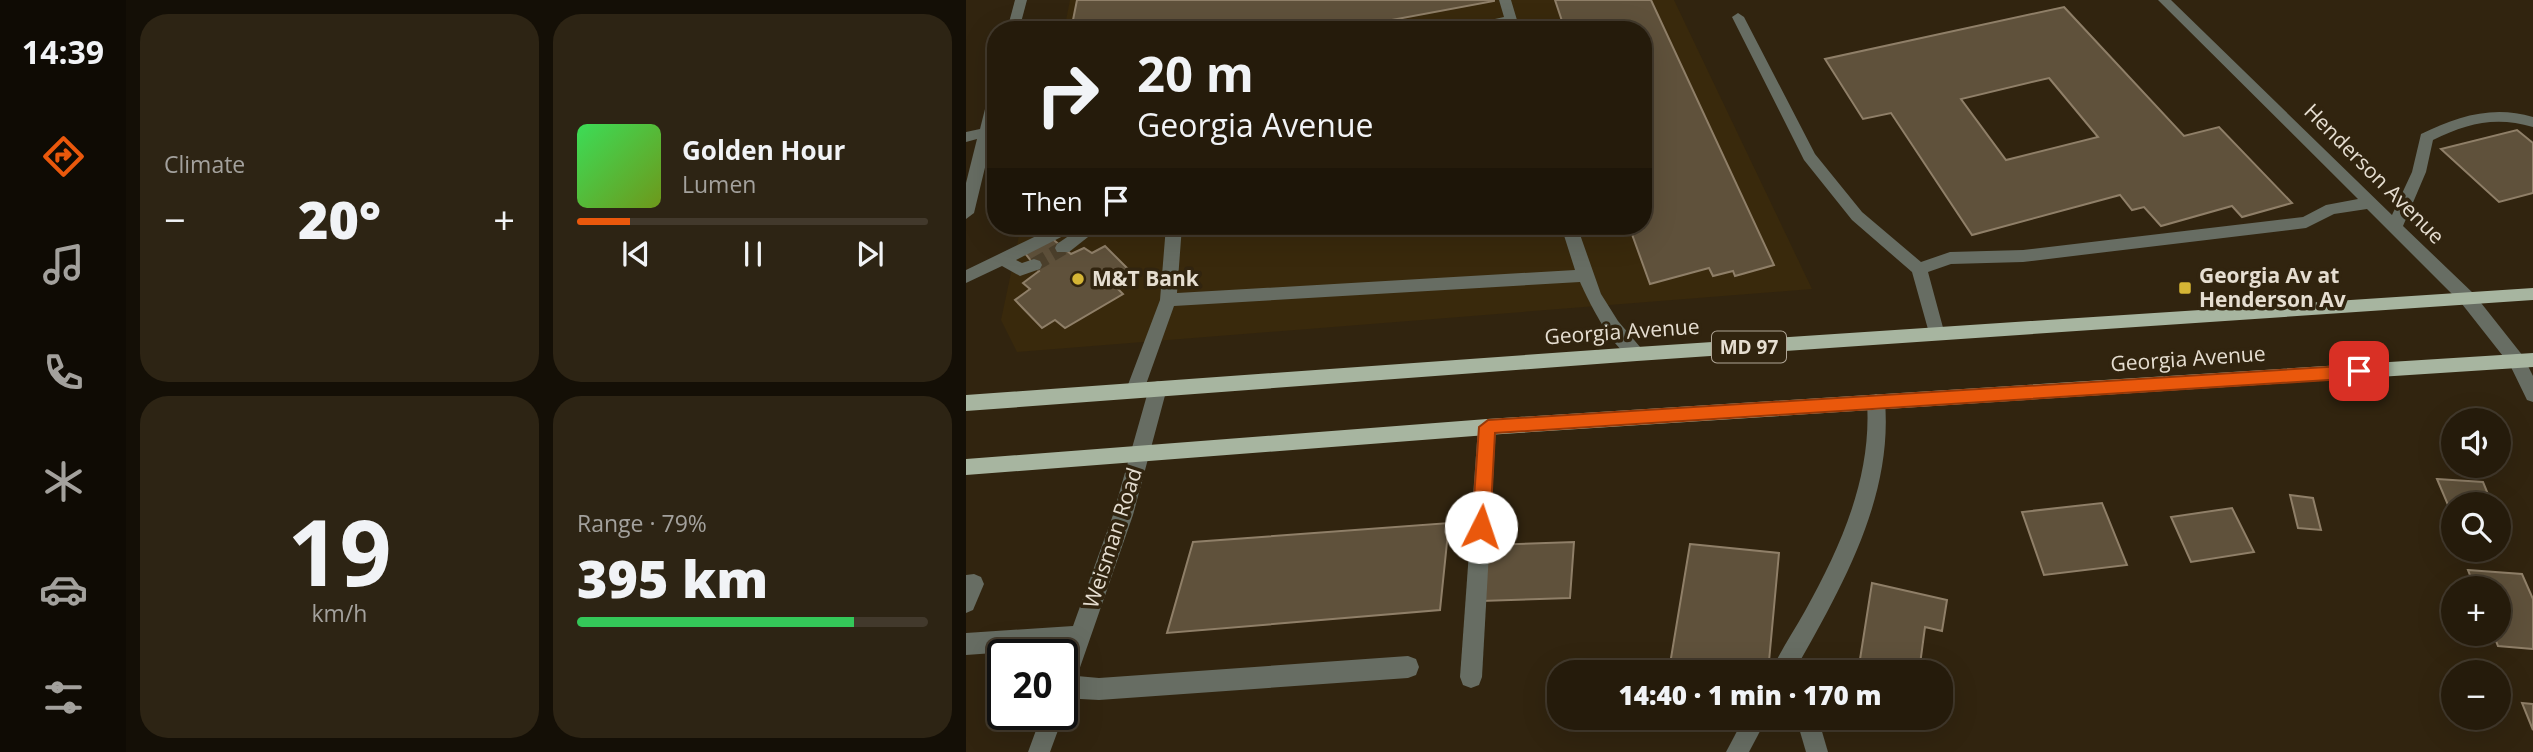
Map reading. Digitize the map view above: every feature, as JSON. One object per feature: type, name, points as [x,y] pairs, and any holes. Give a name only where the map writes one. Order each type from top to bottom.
[{"type":"main road","name":"Georgia Avenue","points":[[966,403],[1637,354],[2533,294]]},
{"type":"main road","name":"Georgia Avenue","points":[[966,467],[1488,427],[2525,360]]},
{"type":"street","points":[[1015,21],[1021,0]]},
{"type":"street","points":[[1505,0],[1511,21]]},
{"type":"street","name":"Henderson Avenue","points":[[2164,0],[2468,299],[2525,360],[2533,395]]},
{"type":"street","points":[[1738,18],[1809,156],[1857,216],[1919,269],[1937,335]]},
{"type":"street","points":[[2395,227],[2419,172],[2426,137],[2487,114],[2515,115],[2533,122]]},
{"type":"street","points":[[966,213],[987,129]]},
{"type":"street","points":[[966,137],[985,134]]},
{"type":"street","points":[[1919,269],[1950,258],[2023,256],[2306,222],[2331,209],[2370,203]]},
{"type":"street","points":[[966,277],[1053,235]]},
{"type":"street","points":[[1063,248],[1081,235]]},
{"type":"street","points":[[1135,390],[1168,300],[1173,235]]},
{"type":"street","points":[[1572,235],[1583,276],[1613,330],[1637,354]]},
{"type":"street","points":[[1004,260],[1020,270],[1034,265]]},
{"type":"street","points":[[1168,300],[1583,276]]},
{"type":"street","name":"Weisman Road","points":[[1078,644],[1123,515],[1158,388]]},
{"type":"street","points":[[1792,660],[1836,573],[1869,492],[1878,442],[1876,402]]},
{"type":"street","points":[[1471,677],[1488,427]]},
{"type":"street","points":[[966,584],[974,584],[966,603]]},
{"type":"street","points":[[966,644],[1081,636]]},
{"type":"street","points":[[1078,687],[1099,689],[1408,667]]},
{"type":"street","points":[[1039,752],[1047,730]]},
{"type":"street","points":[[1737,752],[1749,730]]},
{"type":"street","points":[[1811,730],[1817,752]]},
{"type":"shaded area","points":[[1070,0],[1674,0],[1812,289],[1017,352],[1001,320],[1019,235],[1652,235],[1652,21],[1066,21]]},
{"type":"building","points":[[1077,0],[1494,0],[1386,21],[1073,21]]},
{"type":"building","points":[[1555,0],[1651,0],[1774,265],[1735,276],[1733,271],[1713,276],[1709,268],[1650,284],[1632,235],[1652,235],[1652,21],[1562,21]]},
{"type":"building","points":[[2064,7],[2184,136],[2219,127],[2292,203],[2242,217],[2232,206],[2161,226],[2144,207],[2132,210],[2120,195],[1972,235],[1891,113],[1863,119],[1825,59]],"holes":[[[2049,78],[2098,137],[2006,160],[1961,99]]]},
{"type":"building","points":[[2517,130],[2533,143],[2533,193],[2499,202],[2441,149]]},
{"type":"building","name":"M&T Bank","points":[[1050,237],[1071,254],[1084,248],[1092,253],[1105,246],[1133,274],[1116,287],[1123,294],[1065,328],[1055,320],[1042,328],[1015,300],[1030,289],[1023,283],[1039,271],[1024,252]]},
{"type":"building","points":[[2437,479],[2483,482],[2487,492],[2443,492]]},
{"type":"building","points":[[2290,495],[2313,498],[2321,530],[2298,528]]},
{"type":"building","points":[[2102,503],[2127,565],[2044,575],[2022,512]]},
{"type":"building","points":[[2232,508],[2254,552],[2191,562],[2171,517]]},
{"type":"building","points":[[1449,523],[1440,610],[1167,633],[1193,542]]},
{"type":"building","points":[[1574,542],[1570,598],[1481,601],[1489,545]]},
{"type":"building","points":[[1690,544],[1779,553],[1769,660],[1671,660]]},
{"type":"building","points":[[2468,570],[2522,574],[2533,599],[2533,649],[2498,646],[2511,646],[2511,576],[2470,576]]},
{"type":"building","points":[[1872,583],[1947,600],[1942,631],[1925,627],[1921,660],[1860,660]]},
{"type":"building","points":[[2522,703],[2533,704],[2533,730]]},
{"type":"tunnel","points":[[1034,265],[1063,248]]},
{"type":"place","name":"M&T Bank","points":[[1078,279]]},
{"type":"place","name":"Georgia Av at Henderson Av","points":[[2185,288]]},
{"type":"route","points":[[1481,527],[1488,427],[2359,371]]}]
